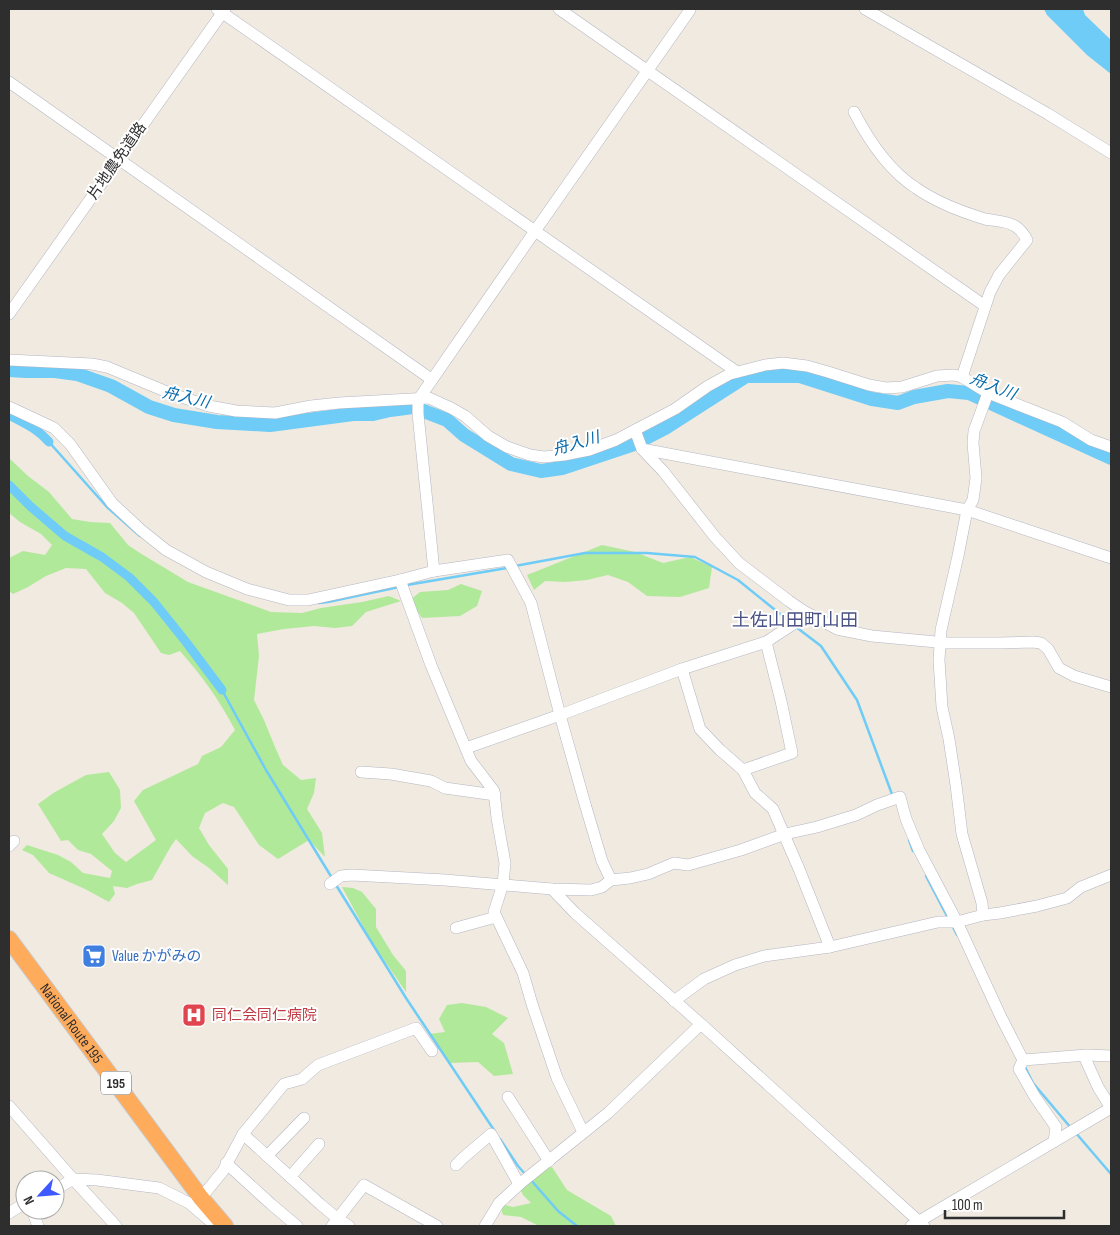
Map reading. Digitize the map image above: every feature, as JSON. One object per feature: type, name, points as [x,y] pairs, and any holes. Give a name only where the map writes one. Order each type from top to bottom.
[{"type":"highway","name":"National Route 195","points":[[9,939],[14,956],[201,1198],[225,1226]]},
{"type":"street","points":[[559,9],[985,306]]},
{"type":"street","points":[[434,571],[418,400],[534,231],[690,10],[688,9]]},
{"type":"street","points":[[865,9],[1111,152]]},
{"type":"street","points":[[222,10],[737,372]]},
{"type":"street","name":"片地農免道路","points":[[9,314],[222,10]]},
{"type":"street","points":[[10,87],[118,159],[431,379]]},
{"type":"street","points":[[854,112],[866,135],[888,164],[916,188],[955,209],[1013,225],[1022,230],[1027,240],[999,276],[990,292],[962,377]]},
{"type":"street","points":[[9,360],[92,364],[107,367],[172,394],[209,406],[236,411],[275,413],[339,403],[429,398],[465,416],[488,436],[507,448],[530,455],[544,456],[564,455],[589,450],[616,440],[675,409],[708,386],[730,374],[765,365],[783,363],[807,366],[869,385],[886,388],[902,387],[937,376],[954,375],[962,377],[986,399],[1062,422],[1091,440],[1111,447]]},
{"type":"street","points":[[983,915],[982,903],[962,834],[949,739],[942,707],[940,642],[967,510],[972,500],[976,478],[973,443],[986,399]]},
{"type":"street","points":[[9,407],[54,428],[70,444],[112,503],[166,550],[214,575],[247,589],[289,600],[308,600],[402,586],[434,571],[508,560],[531,603],[560,715],[602,861],[611,880]]},
{"type":"street","points":[[635,430],[642,450],[663,471],[715,537],[739,563],[789,601],[796,619]]},
{"type":"street","points":[[642,450],[967,510],[1111,558]]},
{"type":"street","points":[[402,586],[431,665],[471,761],[495,795],[505,863],[503,884],[494,912],[523,973],[557,1078],[583,1132]]},
{"type":"street","points":[[466,748],[682,669],[766,642],[796,619]]},
{"type":"street","points":[[796,619],[872,636],[940,642],[1041,643],[1048,649],[1059,668],[1074,676],[1111,687]]},
{"type":"street","points":[[743,770],[792,753],[782,701],[766,642]]},
{"type":"street","points":[[682,669],[700,729],[743,770],[755,793],[773,809],[785,834],[830,947]]},
{"type":"street","points":[[361,772],[391,774],[431,781],[446,788],[495,795]]},
{"type":"street","points":[[330,884],[346,876],[445,880],[552,889],[591,890],[602,887],[611,880],[648,874],[674,863],[688,864],[741,850],[785,834],[817,827],[856,815],[900,797],[918,850],[957,922],[1001,1017],[1035,1097],[1056,1127],[1054,1142]]},
{"type":"street","points":[[674,1001],[704,979],[735,965],[764,956],[830,947],[922,925],[938,922],[957,922],[983,915],[1000,914],[1037,906],[1066,898],[1081,887],[1111,875]]},
{"type":"street","points":[[552,889],[575,913],[701,1024],[918,1225],[1111,1108],[1098,1087],[1084,1056]]},
{"type":"street","points":[[456,928],[496,917]]},
{"type":"street","points":[[485,1226],[499,1203],[608,1113],[701,1024]]},
{"type":"street","points":[[201,1198],[223,1171],[243,1134],[284,1084],[302,1079],[318,1065],[416,1028],[432,1052]]},
{"type":"street","points":[[1021,1064],[1084,1056],[1111,1056]]},
{"type":"street","points":[[508,1097],[552,1158]]},
{"type":"street","points":[[9,1106],[116,1226]]},
{"type":"street","points":[[267,1156],[304,1118]]},
{"type":"street","points":[[243,1134],[290,1176],[335,1223],[350,1226]]},
{"type":"street","points":[[456,1165],[491,1134],[521,1183]]},
{"type":"street","points":[[290,1176],[319,1144]]},
{"type":"street","points":[[226,1163],[297,1226]]},
{"type":"street","points":[[65,1185],[73,1180],[97,1180],[159,1188],[189,1203],[216,1226]]},
{"type":"street","points":[[335,1223],[364,1185],[437,1226]]},
{"type":"green space","points":[[9,458],[49,492],[72,519],[110,523],[128,545],[188,582],[271,612],[302,613],[389,596],[401,601],[366,612],[352,626],[335,628],[314,626],[257,634],[259,656],[254,700],[283,765],[301,780],[316,778],[314,793],[307,809],[322,833],[325,857],[309,840],[278,859],[259,845],[234,807],[223,803],[205,813],[199,828],[209,845],[228,869],[228,885],[192,856],[176,839],[152,880],[127,888],[113,886],[115,894],[109,902],[49,873],[33,855],[22,850],[27,845],[58,855],[71,862],[83,873],[110,878],[112,871],[91,854],[78,850],[68,840],[61,841],[38,804],[86,775],[109,772],[120,790],[121,808],[114,821],[102,834],[115,853],[126,862],[156,840],[134,801],[143,790],[198,764],[202,756],[221,747],[235,730],[210,689],[180,651],[169,655],[161,653],[134,613],[105,593],[86,569],[66,568],[46,576],[13,594],[9,591],[9,558],[23,551],[45,555],[52,545],[41,534],[9,513]]},
{"type":"green space","points":[[602,545],[635,552],[663,563],[690,557],[712,567],[709,588],[680,597],[647,596],[628,582],[608,575],[587,580],[545,581],[534,590],[527,575]]},
{"type":"green space","points":[[461,584],[482,591],[477,606],[460,616],[422,618],[410,600],[420,592],[448,590]]},
{"type":"green space","points":[[342,887],[353,888],[362,892],[376,909],[376,927],[393,955],[406,971],[406,992],[371,941]]},
{"type":"green space","points":[[462,1003],[486,1007],[508,1018],[492,1034],[504,1043],[513,1074],[494,1076],[478,1062],[450,1063],[438,1048],[429,1034],[445,1032],[439,1019],[447,1005]]},
{"type":"green space","points":[[552,1167],[567,1190],[611,1216],[616,1226],[539,1226],[521,1217],[503,1215],[500,1204],[513,1207],[531,1203],[523,1195],[518,1183],[536,1170]]},
{"type":"water","points":[[1044,9],[1083,9],[1085,15],[1111,40],[1111,74],[1087,55],[1047,15]]},
{"type":"waterway","name":"舟入川","points":[[9,370],[55,371],[77,374],[111,386],[149,407],[174,415],[217,422],[270,425],[353,414],[373,414],[413,407],[447,420],[464,435],[511,464],[541,471],[562,468],[634,444],[665,428],[746,376],[800,376],[872,399],[898,403],[914,397],[948,391],[969,393],[1111,458]]},
{"type":"waterway","points":[[9,415],[35,430],[49,442]]},
{"type":"waterway","points":[[49,442],[107,507],[140,536]]},
{"type":"waterway","points":[[9,485],[65,536],[102,557],[129,577],[154,602],[222,690]]},
{"type":"waterway","points":[[515,566],[585,553],[647,553],[695,557],[738,580],[790,622]]},
{"type":"waterway","points":[[407,585],[507,568]]},
{"type":"waterway","points":[[319,603],[399,587]]},
{"type":"waterway","points":[[796,627],[821,646],[857,700],[893,797]]},
{"type":"waterway","points":[[222,690],[266,770],[332,878]]},
{"type":"waterway","points":[[909,840],[913,851]]},
{"type":"waterway","points":[[926,876],[948,918]]},
{"type":"waterway","points":[[336,885],[406,998],[494,1130]]},
{"type":"waterway","points":[[952,925],[957,935]]},
{"type":"waterway","points":[[1025,1067],[1033,1083],[1071,1128]]},
{"type":"waterway","points":[[1075,1132],[1111,1174]]},
{"type":"waterway","points":[[500,1139],[526,1175]]},
{"type":"waterway","points":[[530,1179],[558,1211],[577,1226]]},
{"type":"place","name":"Value かがみの","points":[[94,956]]},
{"type":"place","name":"同仁会同仁病院","points":[[194,1015]]},
{"type":"district","name":"土佐山田町山田","points":[[795,620]]}]
